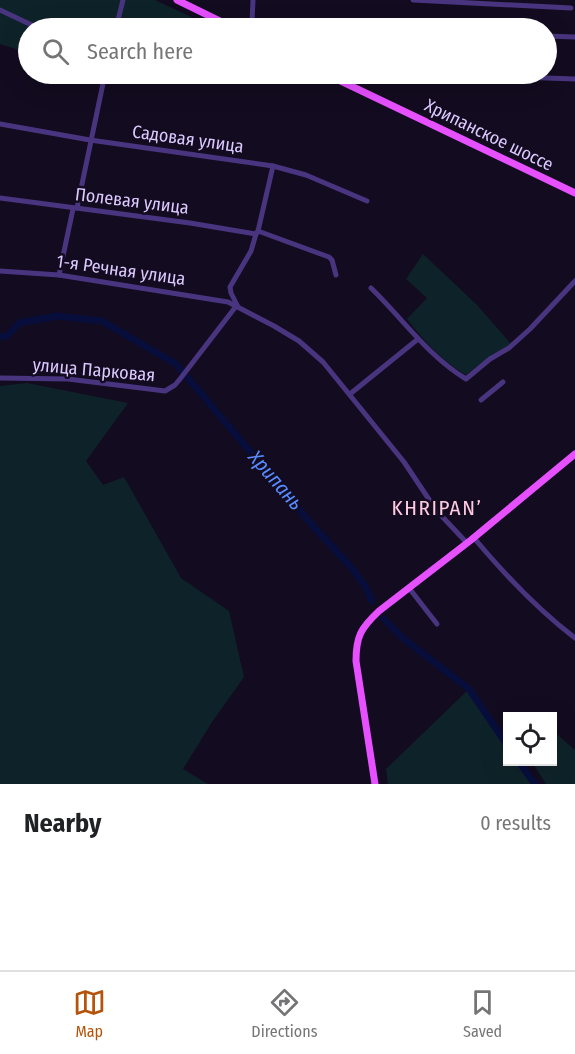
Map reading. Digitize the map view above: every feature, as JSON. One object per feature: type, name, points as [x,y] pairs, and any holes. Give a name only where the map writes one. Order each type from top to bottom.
[{"type":"main road","points":[[177,0],[214,18]]},
{"type":"main road","name":"Хрипанское шоссе","points":[[347,84],[575,193]]},
{"type":"main road","points":[[375,784],[356,661],[356,645],[360,632],[367,622],[575,454]]},
{"type":"street","points":[[118,18],[123,0]]},
{"type":"street","points":[[252,18],[253,0]]},
{"type":"street","points":[[413,0],[571,8]]},
{"type":"street","points":[[0,10],[18,19]]},
{"type":"street","points":[[557,36],[575,37]]},
{"type":"street","points":[[557,78],[575,79]]},
{"type":"street","points":[[59,275],[103,84]]},
{"type":"street","name":"Садовая улица","points":[[0,124],[90,140],[273,166],[306,176],[367,201]]},
{"type":"street","points":[[237,305],[230,287],[251,250],[273,166]]},
{"type":"street","name":"Полевая улица","points":[[0,198],[257,233],[329,257],[336,275]]},
{"type":"street","name":"1-я Речная улица","points":[[0,271],[59,275],[196,296],[237,305],[299,341],[319,358],[350,394],[418,481],[436,510],[547,616],[575,638]]},
{"type":"street","points":[[371,288],[397,313],[418,339],[450,369],[466,379],[490,359],[509,348],[575,281]]},
{"type":"street","name":"улица Парковая","points":[[0,378],[68,379],[165,391],[175,385],[237,305]]},
{"type":"street","points":[[350,394],[418,339]]},
{"type":"street","points":[[481,400],[502,382]]},
{"type":"street","points":[[409,588],[437,624]]},
{"type":"shaded area","points":[[0,0],[155,0],[194,18],[18,18],[18,50],[0,44]]},
{"type":"shaded area","points":[[423,254],[477,305],[511,344],[466,375],[434,350],[407,319],[427,298],[406,279]]},
{"type":"shaded area","points":[[27,383],[128,403],[86,461],[103,485],[124,477],[181,578],[229,611],[244,677],[212,722],[183,769],[208,784],[0,784],[0,386]]},
{"type":"shaded area","points":[[469,689],[503,740],[503,766],[522,766],[535,784],[388,784],[386,769]]},
{"type":"shaded area","points":[[557,734],[575,750],[575,784],[546,784],[535,766],[557,766]]},
{"type":"waterway","name":"Хрипань","points":[[0,337],[7,336],[19,323],[57,316],[102,321],[176,364],[313,526],[351,567],[365,586],[372,601]]},
{"type":"waterway","name":"Хрипань","points":[[384,619],[404,639],[469,689],[503,739]]},
{"type":"waterway","name":"Хрипань","points":[[522,766],[535,784]]},
{"type":"district","name":"KHRIPAN’","points":[[437,508]]}]
